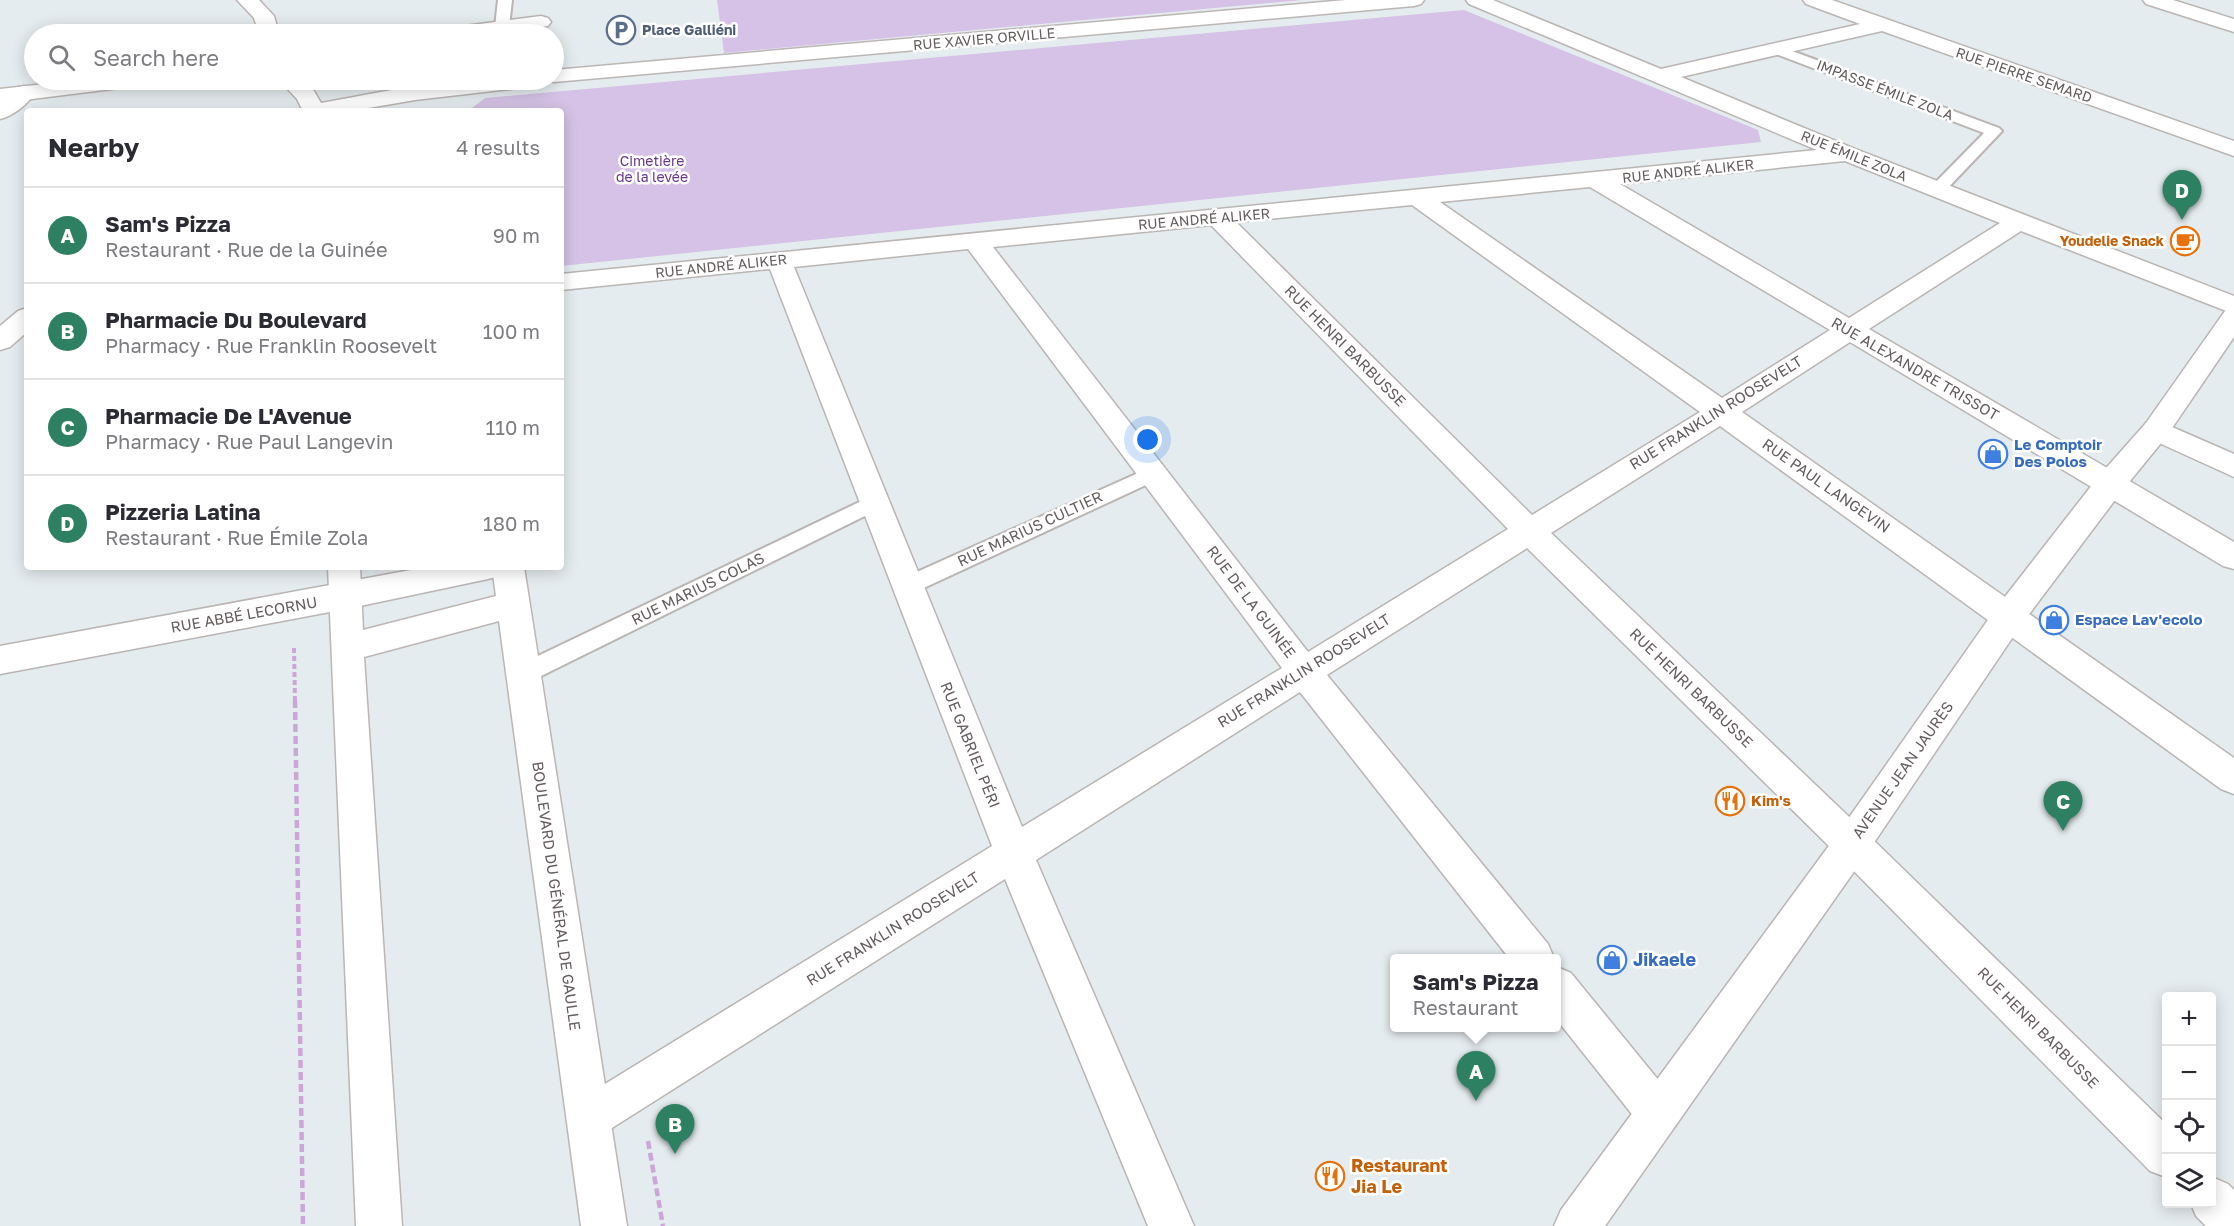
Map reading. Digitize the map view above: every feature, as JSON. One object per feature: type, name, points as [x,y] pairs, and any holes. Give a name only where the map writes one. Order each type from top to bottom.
[{"type":"street","points":[[247,0],[264,16],[266,24]]},
{"type":"street","points":[[543,0],[543,24]]},
{"type":"street","name":"RUE XAVIER ORVILLE","points":[[564,75],[1414,0]]},
{"type":"street","name":"RUE ÉMILE ZOLA","points":[[1476,0],[1847,154],[2234,306]]},
{"type":"street","name":"RUE PIERRE SEMARD","points":[[1814,0],[2234,149]]},
{"type":"street","points":[[2153,0],[2234,26]]},
{"type":"street","points":[[1658,76],[1882,25]]},
{"type":"street","points":[[0,96],[48,90]]},
{"type":"street","points":[[300,90],[312,108]]},
{"type":"street","points":[[405,90],[415,93],[433,108]]},
{"type":"street","points":[[331,108],[441,90]]},
{"type":"street","points":[[0,111],[24,93]]},
{"type":"street","name":"RUE ANDRÉ ALIKER","points":[[564,282],[1847,154]]},
{"type":"street","name":"RUE ALEXANDRE TRISSOT","points":[[1596,180],[2234,557]]},
{"type":"street","name":"RUE PAUL LANGEVIN","points":[[1417,197],[2234,778]]},
{"type":"street","name":"RUE HENRI BARBUSSE","points":[[1218,218],[1529,531],[1852,844],[2165,1154]]},
{"type":"street","name":"RUE FRANKLIN ROOSEVELT","points":[[589,1118],[1721,412],[2018,222]]},
{"type":"street","name":"RUE DE LA GUINÉE","points":[[975,241],[1303,671],[1531,954]]},
{"type":"street","name":"RUE GABRIEL PÉRI","points":[[779,260],[1014,854],[1172,1226]]},
{"type":"street","name":"AVENUE JEAN JAURÈS","points":[[1577,1226],[1852,844],[2009,616],[2110,484],[2156,430],[2234,317]]},
{"type":"street","points":[[0,341],[24,320]]},
{"type":"street","points":[[2156,430],[2234,466]]},
{"type":"street","name":"RUE ABBÉ LECORNU","points":[[0,660],[345,582],[459,570]]},
{"type":"street","points":[[345,582],[379,1226]]},
{"type":"street","points":[[347,648],[510,585]]},
{"type":"street","name":"BOULEVARD DU GÉNÉRAL DE GAULLE","points":[[510,585],[604,1226]]},
{"type":"street","points":[[1561,992],[1658,1113]]},
{"type":"street","points":[[2216,1205],[2234,1222]]},
{"type":"lane","points":[[502,24],[505,0]]},
{"type":"lane","name":"IMPASSE ÉMILE ZOLA","points":[[1776,49],[1994,131],[1937,190]]},
{"type":"lane","name":"RUE MARIUS CULTIER","points":[[907,586],[1154,473]]},
{"type":"lane","name":"RUE MARIUS COLAS","points":[[523,674],[874,503]]},
{"type":"path","points":[[293,640],[303,1226]]},
{"type":"path","points":[[646,1129],[663,1226]]},
{"type":"green space","points":[[717,0],[1302,0],[724,53]]},
{"type":"green space","name":"Cimetière de la levée","points":[[1464,10],[1758,130],[1761,142],[564,266],[564,108],[472,108],[485,98]]},
{"type":"place","name":"Place Galliéni","points":[[621,30]]},
{"type":"place","name":"Pizzeria Latina","points":[[2182,220]]},
{"type":"place","name":"Youdelie Snack","points":[[2185,241]]},
{"type":"place","name":"Le Comptoir Des Polos","points":[[1993,454]]},
{"type":"place","name":"Espace Lav'ecolo","points":[[2054,620]]},
{"type":"place","name":"Kim's","points":[[1730,801]]},
{"type":"place","name":"Pharmacie De L'Avenue","points":[[2063,831]]},
{"type":"place","name":"Jikaele","points":[[1612,960]]},
{"type":"place","name":"Sam's Pizza","points":[[1476,1101]]},
{"type":"place","name":"Pharmacie Du Boulevard","points":[[675,1154]]},
{"type":"place","name":"Restaurant Jia Le","points":[[1330,1176]]}]
